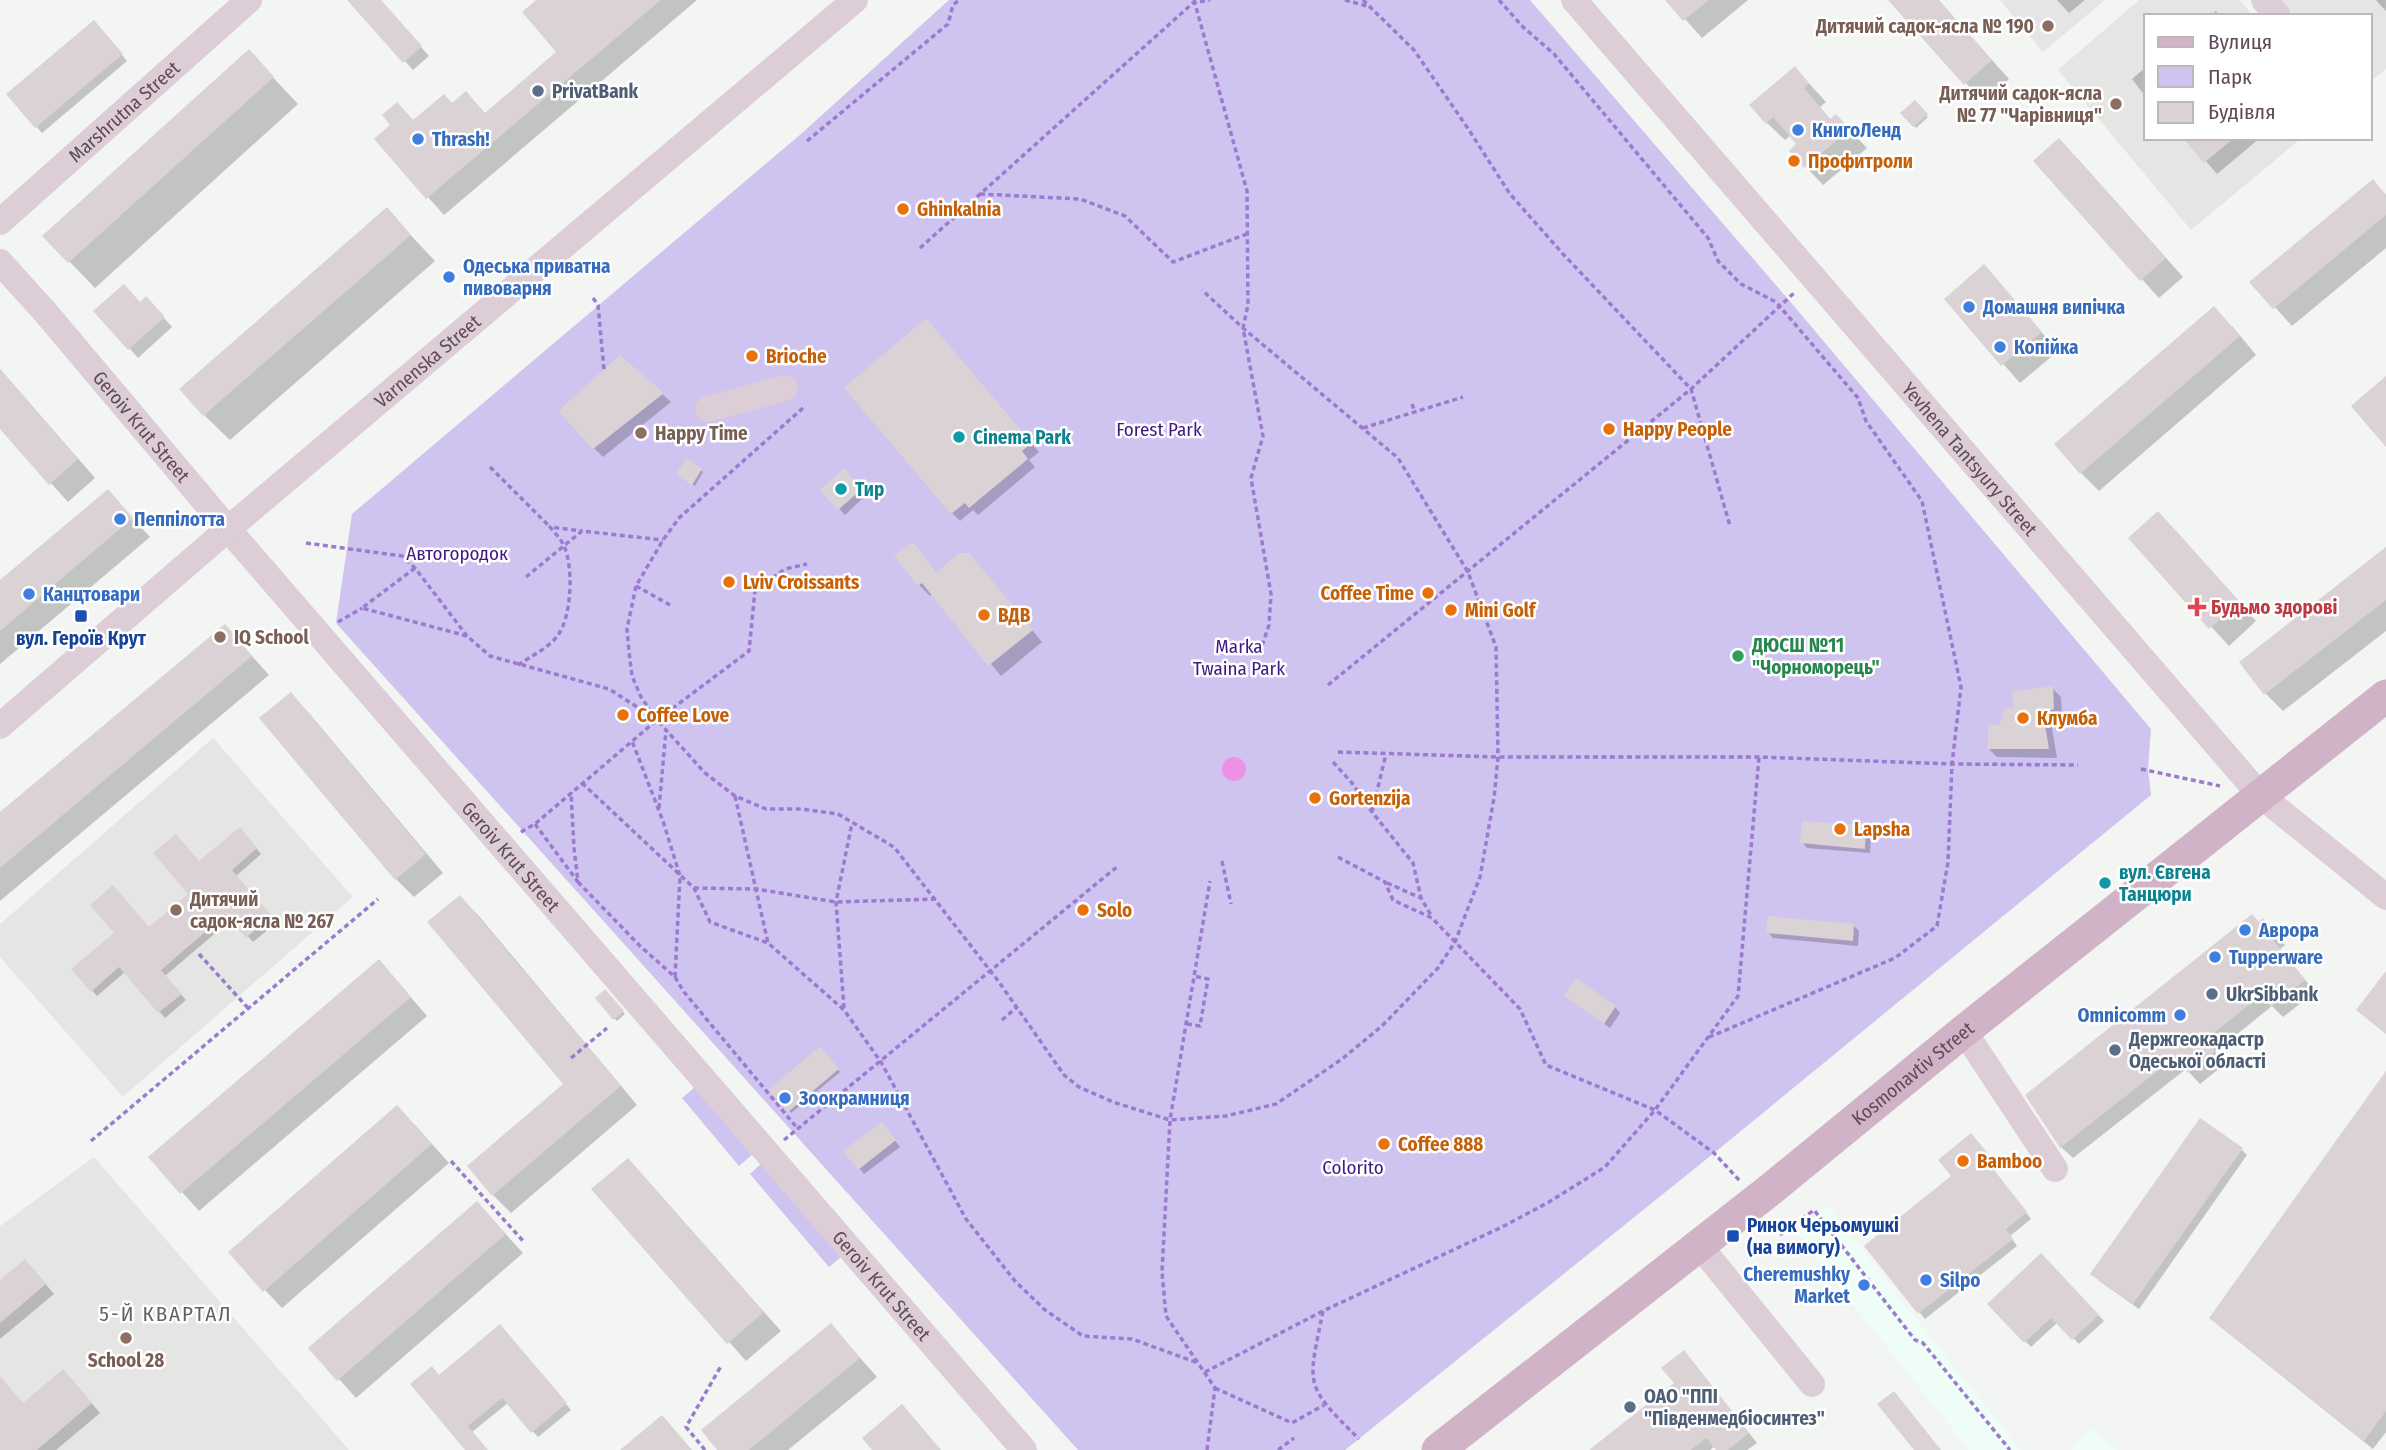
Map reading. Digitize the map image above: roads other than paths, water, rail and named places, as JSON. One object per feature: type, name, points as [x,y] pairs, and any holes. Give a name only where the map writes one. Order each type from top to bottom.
[{"type":"main road","name":"Kosmonavtiv Street","points":[[1438,1450],[1771,1189],[1964,1031],[2386,696]]},
{"type":"street","name":"Marshrutna Street","points":[[0,222],[249,0]]},
{"type":"street","name":"Varnenska Street","points":[[0,726],[228,529],[855,0]]},
{"type":"street","name":"Yevhena Tantsyury Street","points":[[1574,0],[2260,795],[2386,897]]},
{"type":"street","points":[[2264,0],[2276,14]]},
{"type":"street","name":"Geroiv Krut Street","points":[[0,262],[1024,1450]]},
{"type":"street","points":[[708,409],[785,388]]},
{"type":"street","points":[[1964,1031],[2055,1169]]},
{"type":"street","points":[[1699,1245],[1812,1384]]},
{"type":"place","name":"Дитячий садок-ясла № 190","points":[[2048,26]]},
{"type":"place","name":"PrivatBank","points":[[538,91]]},
{"type":"place","name":"Дитячий садок-ясла № 77 \"Чарівниця\"","points":[[2116,104]]},
{"type":"place","name":"КнигоЛенд","points":[[1798,130]]},
{"type":"place","name":"Thrash!","points":[[418,139]]},
{"type":"place","name":"Профитроли","points":[[1794,161]]},
{"type":"place","name":"Ghinkalnia","points":[[903,209]]},
{"type":"place","name":"Одеська приватна пивоварня","points":[[449,277]]},
{"type":"place","name":"Домашня випічка","points":[[1969,307]]},
{"type":"place","name":"Копійка","points":[[2000,347]]},
{"type":"place","name":"Brioche","points":[[752,356]]},
{"type":"place","name":"Happy People","points":[[1609,429]]},
{"type":"place","name":"Happy Time","points":[[641,433]]},
{"type":"place","name":"Cinema Park","points":[[959,437]]},
{"type":"place","name":"Тир","points":[[841,489]]},
{"type":"place","name":"Пеппілотта","points":[[120,519]]},
{"type":"place","name":"Lviv Croissants","points":[[729,582]]},
{"type":"place","name":"Coffee Time","points":[[1428,593]]},
{"type":"place","name":"Канцтовари","points":[[29,594]]},
{"type":"place","name":"Будьмо здорові","points":[[2197,607]]},
{"type":"place","name":"Mini Golf","points":[[1451,610]]},
{"type":"place","name":"ВДВ","points":[[984,615]]},
{"type":"place","name":"вул. Героїв Крут","points":[[81,616]]},
{"type":"place","name":"IQ School","points":[[220,637]]},
{"type":"place","name":"ДЮСШ №11 \"Чорноморець\"","points":[[1738,656]]},
{"type":"place","name":"Coffee Love","points":[[623,715]]},
{"type":"place","name":"Клумба","points":[[2023,718]]},
{"type":"place","name":"Gortenzija","points":[[1315,798]]},
{"type":"place","name":"Lapsha","points":[[1840,829]]},
{"type":"place","name":"вул. Євгена Танцюри","points":[[2105,883]]},
{"type":"place","name":"Дитячий садок-ясла № 267","points":[[176,910]]},
{"type":"place","name":"Solo","points":[[1083,910]]},
{"type":"place","name":"Аврора","points":[[2245,930]]},
{"type":"place","name":"Tupperware","points":[[2215,957]]},
{"type":"place","name":"UkrSibbank","points":[[2212,994]]},
{"type":"place","name":"Omnicomm","points":[[2180,1015]]},
{"type":"place","name":"Держгеокадастр Одеської області","points":[[2115,1050]]},
{"type":"place","name":"Зоокрамниця","points":[[785,1098]]},
{"type":"place","name":"Coffee 888","points":[[1384,1144]]},
{"type":"place","name":"Bamboo","points":[[1963,1161]]},
{"type":"place","name":"Ринок Черьомушкі (на вимогу)","points":[[1733,1236]]},
{"type":"place","name":"Silpo","points":[[1926,1280]]},
{"type":"place","name":"Cheremushky Market","points":[[1864,1285]]},
{"type":"place","name":"School 28","points":[[126,1338]]},
{"type":"place","name":"ОАО \"ППІ \"Південмедбіосинтез\"","points":[[1630,1407]]},
{"type":"district","name":"5-Й КВАРТАЛ","points":[[166,1314]]},
{"type":"park label","name":"Forest Park","points":[[1159,429]]},
{"type":"park label","name":"Автогородок","points":[[457,553]]},
{"type":"park label","name":"Marka Twaina Park","points":[[1239,657]]},
{"type":"park label","name":"Colorito","points":[[1353,1167]]}]
